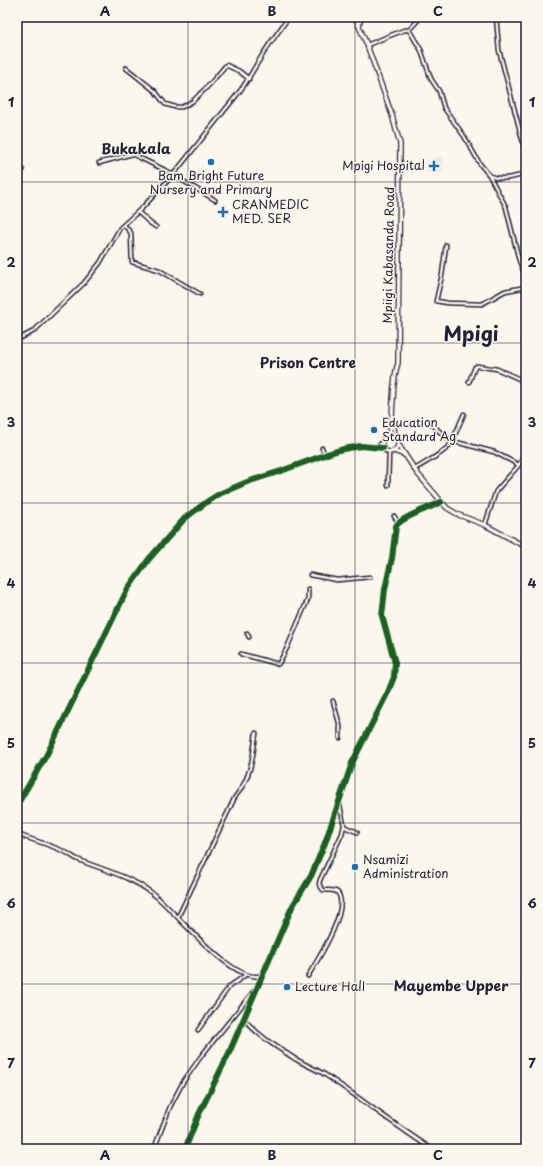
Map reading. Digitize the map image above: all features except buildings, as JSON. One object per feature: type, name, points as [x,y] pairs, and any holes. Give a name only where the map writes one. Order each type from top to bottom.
[{"type":"main road","name":"Mpiigi Kabasanda Road","points":[[355,17],[367,45],[392,115],[400,144],[398,363],[394,373],[392,417],[388,437]]},
{"type":"main road","points":[[359,28],[361,17]]},
{"type":"main road","name":"Mpiigi Kabasanda Road","points":[[392,417],[397,442],[404,455],[447,508],[458,515],[485,525],[526,547]]},
{"type":"main road","points":[[394,451],[397,442],[392,437],[384,439],[382,443],[383,448],[389,452],[394,451],[404,455]]},
{"type":"street","points":[[17,340],[34,330],[84,283],[100,263],[120,228],[138,212],[173,175],[249,79],[258,61],[288,17],[326,17]]},
{"type":"street","points":[[367,45],[378,39],[404,30],[409,30],[421,17]]},
{"type":"street","points":[[496,17],[498,50],[526,154]]},
{"type":"street","points":[[409,30],[421,50],[431,79],[438,91],[444,108],[464,136],[480,164],[489,175],[506,207],[518,260],[526,278]]},
{"type":"street","points":[[126,68],[155,91],[165,104],[175,107],[182,107],[193,101],[226,65],[239,70],[249,79]]},
{"type":"street","points":[[99,163],[132,154],[171,173],[215,200]]},
{"type":"street","points":[[17,166],[23,170]]},
{"type":"street","points":[[489,175],[495,178],[503,179],[526,174]]},
{"type":"street","points":[[138,212],[156,227]]},
{"type":"street","points":[[124,225],[131,233],[132,262],[159,270],[200,294]]},
{"type":"street","points":[[446,245],[442,275],[436,301],[448,303],[482,304],[505,291],[526,287]]},
{"type":"street","points":[[469,382],[475,366],[497,369],[526,382]]},
{"type":"street","points":[[414,469],[441,453],[452,441],[464,414]]},
{"type":"street","points":[[430,422],[452,441],[494,452],[519,465]]},
{"type":"street","points":[[375,448],[382,443]]},
{"type":"street","points":[[17,805],[47,754],[127,590],[140,570],[185,518],[219,494],[248,482],[343,449],[361,446],[383,448]]},
{"type":"street","points":[[322,448],[325,455]]},
{"type":"street","points":[[485,525],[496,490],[519,465],[526,451]]},
{"type":"street","points":[[388,485],[389,452]]},
{"type":"street","points":[[185,1149],[199,1114],[229,1053],[292,907],[311,876],[325,843],[338,801],[352,764],[394,677],[395,664],[382,616],[392,558],[394,531],[398,522],[441,502]]},
{"type":"street","points":[[394,516],[398,522]]},
{"type":"street","points":[[310,575],[337,580],[370,576]]},
{"type":"street","points":[[241,654],[278,664],[287,648],[308,599],[308,589]]},
{"type":"street","points":[[247,633],[250,636]]},
{"type":"street","points":[[334,701],[340,726],[340,738]]},
{"type":"street","points":[[178,917],[235,797],[241,789],[250,769],[256,733]]},
{"type":"street","points":[[308,976],[332,934],[340,910],[340,898],[338,893],[335,891],[323,890],[319,884],[342,834],[344,825],[338,801]]},
{"type":"street","points":[[344,825],[345,827],[357,832]]},
{"type":"street","points":[[17,834],[50,845],[65,852],[75,859],[131,880],[158,898],[222,960],[245,975],[259,977],[263,975]]},
{"type":"street","points":[[198,1030],[229,987],[245,975]]},
{"type":"street","points":[[154,1149],[170,1107],[183,1082],[202,1055],[258,985]]},
{"type":"street","points":[[244,1019],[252,1028],[266,1039],[297,1060],[316,1069],[432,1149]]},
{"type":"shaded area","name":"Mpigi Hospital","points":[[437,157],[442,158],[443,171],[427,173],[426,162]]},
{"type":"cycle path","points":[[17,805],[47,754],[127,590],[149,559],[185,518],[219,494],[247,482],[343,449],[361,446],[383,448]]},
{"type":"cycle path","points":[[185,1149],[199,1114],[229,1053],[292,907],[311,876],[325,843],[352,763],[394,677],[395,663],[382,616],[396,526],[404,519],[441,502]]},
{"type":"place","name":"Bam Bright Future Nursery and Primary","points":[[211,162]]},
{"type":"place","name":"Mpigi Hospital","points":[[434,166]]},
{"type":"place","name":"CRANMEDIC MED. SER","points":[[223,212]]},
{"type":"place","name":"Education Standard Ag","points":[[374,430]]},
{"type":"place","name":"Nsamizi Administration","points":[[355,867]]},
{"type":"place","name":"Lecture Hall","points":[[287,987]]},
{"type":"district","name":"Bukakala","points":[[136,149]]},
{"type":"district","name":"Mpigi","points":[[471,334]]},
{"type":"district","name":"Prison Centre","points":[[308,363]]},
{"type":"district","name":"Mayembe Upper","points":[[451,986]]}]
